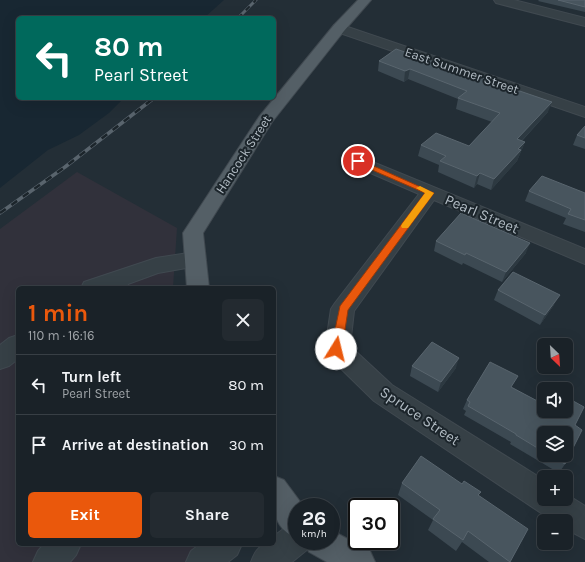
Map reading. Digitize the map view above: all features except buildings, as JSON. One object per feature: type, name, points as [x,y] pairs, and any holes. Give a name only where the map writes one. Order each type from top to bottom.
[{"type":"main road","name":"Hancock Street","points":[[198,286],[193,233],[265,120],[339,28],[365,0]]},
{"type":"main road","points":[[316,550],[324,562]]},
{"type":"main road","points":[[337,550],[359,562]]},
{"type":"street","points":[[500,0],[585,22]]},
{"type":"street","name":"East Summer Street","points":[[339,28],[585,112]]},
{"type":"street","name":"Pearl Street","points":[[358,161],[430,193],[585,257]]},
{"type":"street","name":"Spruce Street","points":[[430,193],[343,309],[336,349],[383,393],[537,493]]},
{"type":"street","points":[[104,286],[116,284],[156,266],[195,260]]},
{"type":"street","points":[[0,360],[16,347]]},
{"type":"street","name":"Spruce Street","points":[[557,506],[585,524]]},
{"type":"street","points":[[267,562],[288,545]]},
{"type":"street","points":[[49,562],[63,546]]},
{"type":"street","points":[[202,562],[223,546]]},
{"type":"shaded area","points":[[77,172],[177,228],[173,286],[16,286],[16,546],[206,546],[222,562],[0,562],[0,229]]},
{"type":"water","points":[[0,0],[224,0],[206,16],[16,16],[16,100],[122,100],[109,113],[79,135],[48,150],[0,188]]},
{"type":"railway","points":[[240,16],[256,0]]},
{"type":"railway","points":[[0,213],[65,167],[151,100]]},
{"type":"slow traffic","points":[[405,226],[430,193],[420,188]]},
{"type":"route","points":[[336,349],[343,309],[430,193],[358,161]]}]
